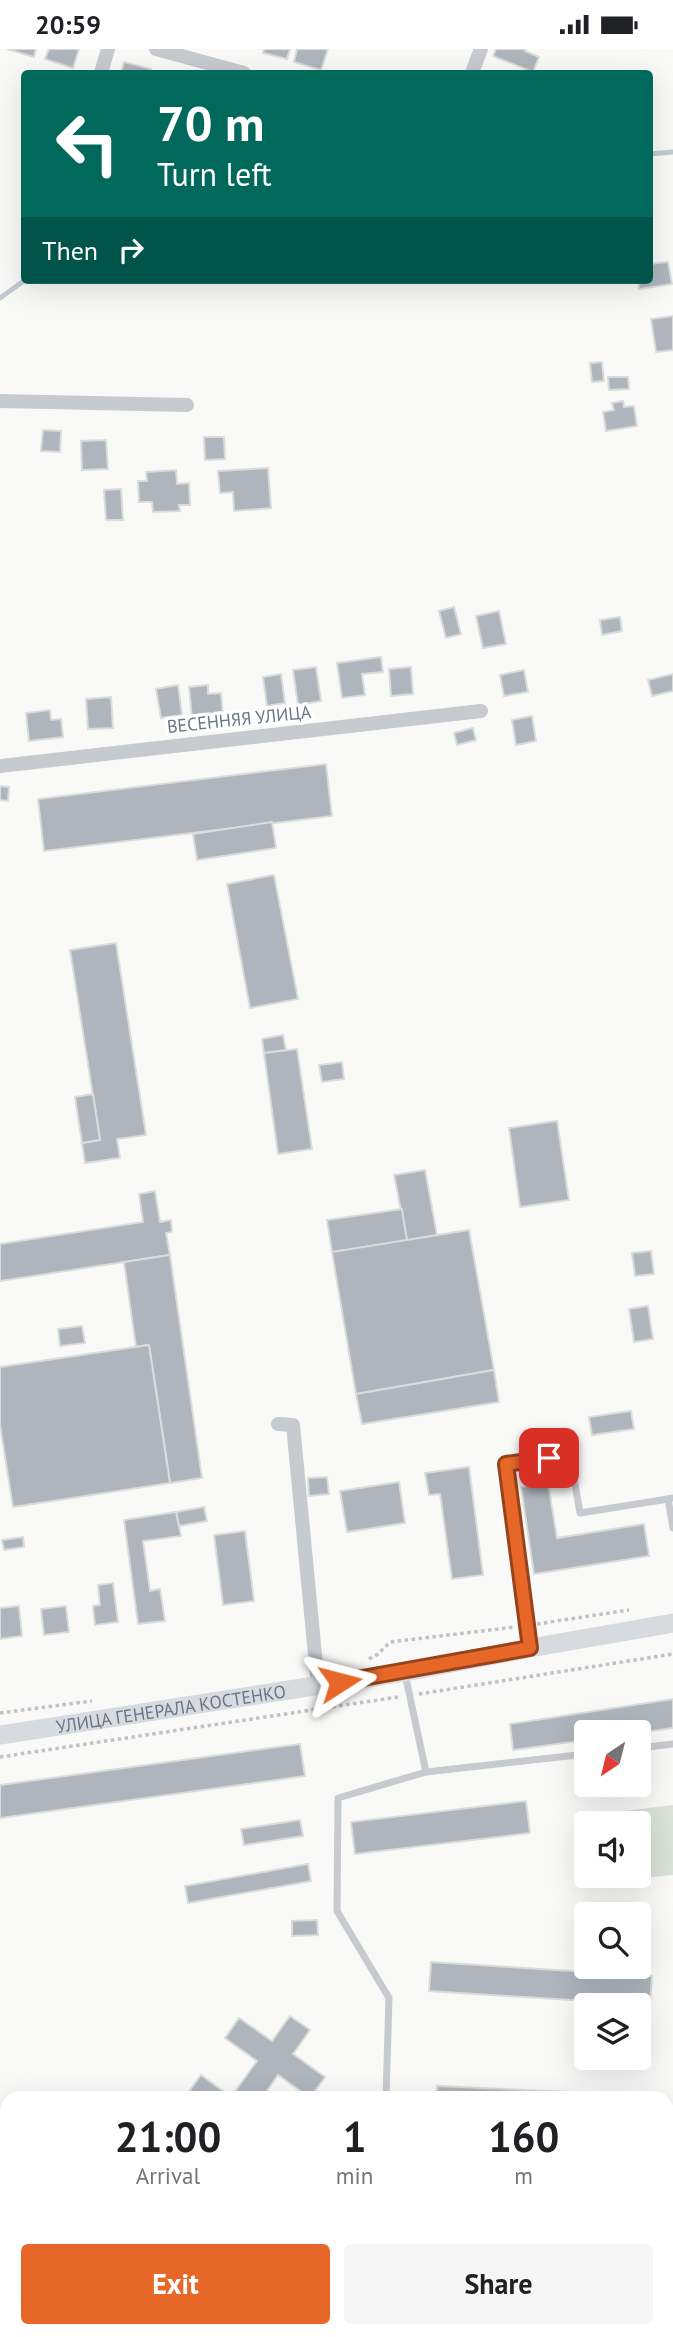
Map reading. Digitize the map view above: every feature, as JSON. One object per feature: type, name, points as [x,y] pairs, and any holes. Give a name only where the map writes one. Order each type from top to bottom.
[{"type":"main road","name":"УЛИЦА ГЕНЕРАЛА КОСТЕНКО","points":[[0,1735],[405,1672],[673,1623]]},
{"type":"street","points":[[102,70],[108,49]]},
{"type":"street","points":[[156,49],[233,70]]},
{"type":"street","points":[[473,70],[481,49]]},
{"type":"street","points":[[0,401],[187,405]]},
{"type":"street","name":"ВЕСЕННЯЯ УЛИЦА","points":[[0,766],[481,711]]},
{"type":"street","points":[[278,1424],[293,1425],[318,1686]]},
{"type":"lane","points":[[530,1648],[506,1464],[570,1455],[580,1513],[671,1498],[673,1528]]},
{"type":"lane","points":[[405,1672],[426,1772]]},
{"type":"lane","points":[[651,1747],[673,1744]]},
{"type":"lane","points":[[386,2091],[389,1998],[338,1911],[338,1798],[426,1772],[574,1755]]},
{"type":"path","points":[[359,1663],[378,1654],[390,1642],[633,1610]]},
{"type":"path","points":[[0,1757],[673,1654]]},
{"type":"path","points":[[0,1713],[96,1700]]},
{"type":"shaded area","points":[[673,1805],[673,1875],[651,1877],[651,1811],[624,1811]]},
{"type":"building","points":[[7,49],[36,49],[34,57]]},
{"type":"building","points":[[49,49],[79,49],[73,68],[45,59]]},
{"type":"building","points":[[264,49],[290,49],[287,59],[263,53]]},
{"type":"building","points":[[297,49],[328,49],[321,70],[294,62]]},
{"type":"building","points":[[496,49],[526,49],[525,51],[539,57],[534,70],[528,70],[493,56]]},
{"type":"building","points":[[124,62],[151,69],[151,70],[122,70]]},
{"type":"building","points":[[668,262],[672,284],[639,289],[638,284],[653,284],[653,264]]},
{"type":"building","points":[[673,316],[673,350],[656,352],[651,319]]},
{"type":"building","points":[[602,362],[604,381],[592,382],[590,363]]},
{"type":"building","points":[[608,377],[628,377],[629,389],[609,390]]},
{"type":"building","points":[[623,401],[624,407],[634,406],[637,426],[606,431],[603,412],[614,410],[612,403]]},
{"type":"building","points":[[43,430],[61,431],[60,452],[41,451]]},
{"type":"building","points":[[204,437],[224,437],[225,459],[205,460]]},
{"type":"building","points":[[106,440],[108,469],[82,470],[81,441]]},
{"type":"building","points":[[268,468],[271,508],[234,511],[233,492],[220,493],[218,471]]},
{"type":"building","points":[[176,470],[177,484],[189,483],[190,505],[179,505],[180,511],[153,512],[152,502],[139,502],[138,481],[147,481],[146,472]]},
{"type":"building","points":[[121,489],[123,520],[106,520],[104,490]]},
{"type":"building","points":[[454,607],[461,634],[446,638],[439,611]]},
{"type":"building","points":[[499,611],[506,644],[483,648],[476,616]]},
{"type":"building","points":[[620,617],[622,631],[602,635],[600,620]]},
{"type":"building","points":[[381,657],[383,672],[362,674],[365,695],[342,698],[337,663]]},
{"type":"building","points":[[316,667],[321,701],[298,705],[293,670]]},
{"type":"building","points":[[411,667],[413,694],[391,696],[389,669]]},
{"type":"building","points":[[524,670],[528,692],[504,696],[500,675]]},
{"type":"building","points":[[281,674],[285,703],[267,706],[263,677]]},
{"type":"building","points":[[673,674],[673,691],[652,696],[648,680]]},
{"type":"building","points":[[178,685],[182,715],[161,718],[156,689]]},
{"type":"building","points":[[208,685],[208,694],[221,693],[223,717],[192,719],[189,687]]},
{"type":"building","points":[[111,697],[113,728],[88,729],[86,699]]},
{"type":"building","points":[[50,710],[51,720],[61,719],[63,737],[29,741],[26,713]]},
{"type":"building","points":[[532,716],[536,741],[516,745],[512,720]]},
{"type":"building","points":[[473,728],[476,740],[457,745],[454,733]]},
{"type":"building","points":[[326,764],[332,816],[44,851],[38,799]]},
{"type":"building","points":[[0,786],[9,787],[8,801],[0,800]]},
{"type":"building","points":[[272,822],[276,848],[197,860],[193,834]]},
{"type":"building","points":[[274,875],[298,999],[250,1008],[227,884]]},
{"type":"building","points":[[116,943],[146,1135],[117,1139],[120,1158],[85,1163],[82,1143],[100,1140],[70,950]]},
{"type":"building","points":[[283,1035],[286,1050],[264,1053],[262,1039]]},
{"type":"building","points":[[297,1049],[312,1149],[278,1154],[264,1053]]},
{"type":"building","points":[[342,1062],[344,1079],[322,1082],[319,1065]]},
{"type":"building","points":[[93,1094],[100,1140],[82,1143],[75,1097]]},
{"type":"building","points":[[557,1121],[569,1200],[520,1207],[509,1128]]},
{"type":"building","points":[[425,1170],[437,1235],[407,1241],[394,1175]]},
{"type":"building","points":[[155,1191],[160,1222],[171,1220],[172,1232],[166,1233],[170,1255],[0,1281],[0,1244],[143,1222],[139,1194]]},
{"type":"building","points":[[402,1209],[407,1241],[332,1252],[327,1220]]},
{"type":"building","points":[[469,1230],[494,1370],[356,1394],[332,1252]]},
{"type":"building","points":[[651,1251],[654,1274],[635,1276],[632,1253]]},
{"type":"building","points":[[170,1255],[202,1478],[170,1483],[149,1345],[136,1347],[124,1262]]},
{"type":"building","points":[[648,1306],[653,1339],[634,1342],[629,1309]]},
{"type":"building","points":[[82,1326],[85,1343],[60,1346],[58,1329]]},
{"type":"building","points":[[149,1345],[170,1483],[13,1507],[0,1425],[0,1367]]},
{"type":"building","points":[[494,1370],[499,1402],[362,1424],[356,1394]]},
{"type":"building","points":[[631,1411],[634,1429],[592,1435],[589,1417]]},
{"type":"building","points":[[469,1467],[483,1575],[452,1579],[440,1494],[429,1495],[425,1473]]},
{"type":"building","points":[[327,1477],[329,1494],[309,1496],[308,1478]]},
{"type":"building","points":[[399,1482],[405,1523],[347,1532],[340,1491]]},
{"type":"building","points":[[548,1483],[557,1538],[644,1524],[649,1556],[534,1574],[521,1487]]},
{"type":"building","points":[[204,1507],[207,1521],[179,1526],[176,1512]]},
{"type":"building","points":[[176,1512],[181,1536],[143,1541],[150,1591],[160,1589],[165,1621],[138,1624],[124,1520]]},
{"type":"building","points":[[245,1531],[254,1601],[223,1605],[214,1535]]},
{"type":"building","points":[[23,1537],[24,1547],[4,1550],[2,1540]]},
{"type":"building","points":[[113,1583],[118,1622],[95,1625],[93,1606],[100,1605],[98,1585]]},
{"type":"building","points":[[19,1606],[22,1636],[0,1639],[0,1608]]},
{"type":"building","points":[[66,1606],[69,1632],[44,1635],[41,1609]]},
{"type":"building","points":[[673,1699],[673,1728],[651,1731],[651,1720],[574,1720],[574,1742],[513,1750],[510,1724]]},
{"type":"building","points":[[300,1744],[305,1776],[0,1818],[0,1785]]},
{"type":"building","points":[[526,1801],[530,1833],[355,1854],[351,1822]]},
{"type":"building","points":[[300,1820],[303,1836],[244,1845],[241,1829]]},
{"type":"building","points":[[308,1864],[311,1881],[188,1903],[185,1886]]},
{"type":"building","points":[[317,1920],[318,1935],[292,1936],[292,1921]]},
{"type":"building","points":[[431,1962],[574,1971],[574,1979],[651,1979],[652,1976],[651,1993],[574,1993],[574,2000],[429,1991]]},
{"type":"building","points":[[290,2016],[310,2030],[293,2054],[325,2077],[315,2091],[300,2091],[278,2075],[267,2091],[235,2091],[257,2061],[225,2038],[239,2018],[272,2041]]},
{"type":"building","points":[[201,2075],[223,2091],[190,2091]]},
{"type":"building","points":[[437,2086],[548,2091],[437,2091]]},
{"type":"waterway","points":[[653,154],[673,152]]},
{"type":"waterway","points":[[0,298],[21,283]]},
{"type":"route","points":[[340,1682],[530,1648],[506,1464],[549,1458]]}]
